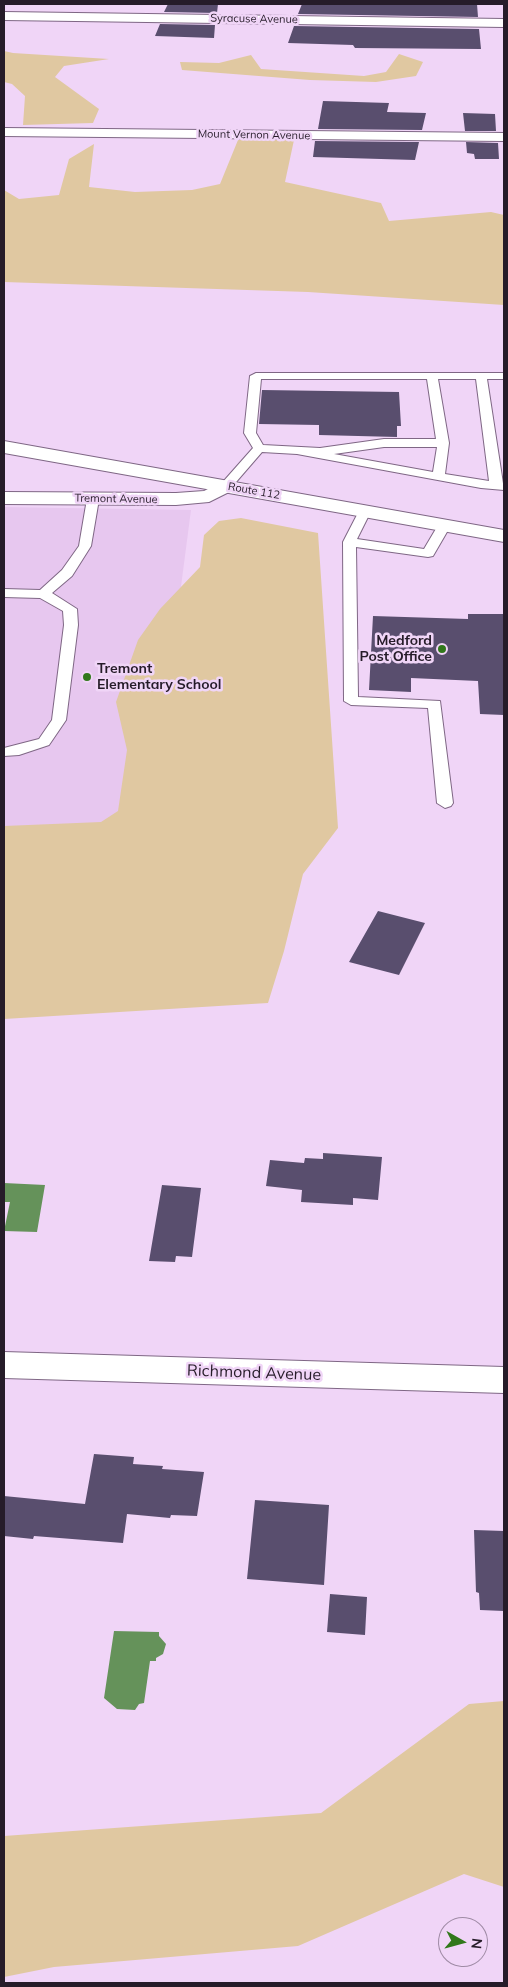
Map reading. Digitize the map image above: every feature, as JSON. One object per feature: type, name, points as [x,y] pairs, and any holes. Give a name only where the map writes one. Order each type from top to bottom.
[{"type":"street","points":[[259,19],[261,4]]},
{"type":"street","name":"Syracuse Avenue","points":[[4,16],[504,23]]},
{"type":"street","name":"Mount Vernon Avenue","points":[[4,132],[504,137]]},
{"type":"street","name":"Route 112","points":[[4,447],[504,536]]},
{"type":"street","name":"Tremont Avenue","points":[[4,498],[195,498],[209,496],[226,486]]},
{"type":"street","name":"Richmond Avenue","points":[[4,1365],[504,1380]]},
{"type":"lane","points":[[259,448],[250,433],[256,376],[504,376]]},
{"type":"lane","points":[[432,376],[443,443],[439,476]]},
{"type":"lane","points":[[299,451],[500,486],[481,376]]},
{"type":"lane","points":[[259,448],[320,452],[384,442],[443,443]]},
{"type":"lane","points":[[226,486],[259,448]]},
{"type":"lane","points":[[43,594],[66,573],[85,546],[93,499]]},
{"type":"lane","points":[[365,511],[349,542],[351,700],[435,704],[445,803]]},
{"type":"lane","points":[[349,542],[428,553],[445,525]]},
{"type":"lane","points":[[480,532],[504,532]]},
{"type":"lane","points":[[4,593],[43,594],[70,609],[71,625],[59,720],[44,742],[19,750],[4,752]]},
{"type":"shaded area","points":[[4,51],[109,59],[64,66],[55,77],[99,109],[93,123],[23,125],[25,96],[12,84],[4,82]]},
{"type":"shaded area","points":[[399,54],[423,62],[416,76],[376,82],[310,80],[182,70],[180,62],[219,63],[251,55],[261,69],[364,76],[386,72]]},
{"type":"shaded area","points":[[238,140],[294,140],[285,182],[381,203],[389,221],[491,212],[504,215],[504,305],[308,292],[4,282],[4,190],[19,199],[59,195],[69,159],[94,144],[89,187],[135,192],[192,190],[220,184]]},
{"type":"shaded area","name":"Tremont Elementary School","points":[[4,507],[191,510],[147,847],[4,844]]},
{"type":"shaded area","points":[[241,518],[318,533],[338,828],[303,874],[284,951],[268,1003],[4,1019],[4,826],[101,822],[118,811],[127,750],[116,702],[138,640],[160,609],[200,567],[204,535],[219,521]]},
{"type":"shaded area","points":[[4,1183],[45,1185],[37,1232],[4,1231],[10,1202],[4,1202]]},
{"type":"shaded area","points":[[114,1631],[159,1632],[159,1636],[166,1644],[163,1654],[156,1658],[156,1661],[150,1661],[144,1703],[139,1704],[135,1710],[117,1709],[104,1698]]},
{"type":"shaded area","points":[[504,1701],[504,1887],[464,1874],[298,1946],[54,1967],[4,1977],[4,1836],[321,1813],[469,1704]]},
{"type":"building","points":[[168,4],[218,4],[217,13],[164,12]]},
{"type":"building","points":[[302,4],[477,4],[478,17],[298,14]]},
{"type":"building","points":[[160,24],[215,25],[214,38],[155,36]]},
{"type":"building","points":[[294,26],[479,29],[481,49],[355,48],[353,45],[288,43]]},
{"type":"building","points":[[323,101],[389,103],[387,112],[426,113],[422,130],[318,129]]},
{"type":"building","points":[[463,113],[495,114],[496,131],[465,131]]},
{"type":"building","points":[[315,141],[419,142],[415,160],[313,157]]},
{"type":"building","points":[[466,142],[498,143],[499,159],[475,159],[474,154],[467,153]]},
{"type":"building","points":[[262,390],[399,392],[401,426],[397,426],[397,437],[319,435],[319,425],[259,424]]},
{"type":"building","points":[[468,614],[504,614],[504,715],[480,714],[478,681],[411,678],[411,692],[369,690],[373,616],[468,619]]},
{"type":"building","points":[[378,911],[425,923],[399,975],[349,962]]},
{"type":"building","points":[[323,1153],[382,1157],[378,1200],[353,1198],[353,1205],[301,1202],[302,1190],[266,1186],[270,1160],[304,1163],[305,1158],[323,1159]]},
{"type":"building","points":[[162,1185],[201,1188],[192,1257],[176,1256],[175,1262],[149,1261]]},
{"type":"building","points":[[94,1454],[134,1457],[133,1464],[163,1466],[162,1469],[204,1472],[197,1516],[171,1515],[170,1518],[127,1514],[123,1543],[34,1536],[33,1539],[4,1536],[4,1496],[85,1504]]},
{"type":"building","points":[[255,1500],[329,1505],[324,1585],[247,1579]]},
{"type":"building","points":[[474,1530],[504,1531],[504,1611],[480,1610],[479,1593],[476,1592]]},
{"type":"building","points":[[330,1594],[367,1597],[365,1635],[327,1632]]},
{"type":"place","name":"Medford Post Office","points":[[442,649]]},
{"type":"place","name":"Tremont Elementary School","points":[[87,677]]}]
